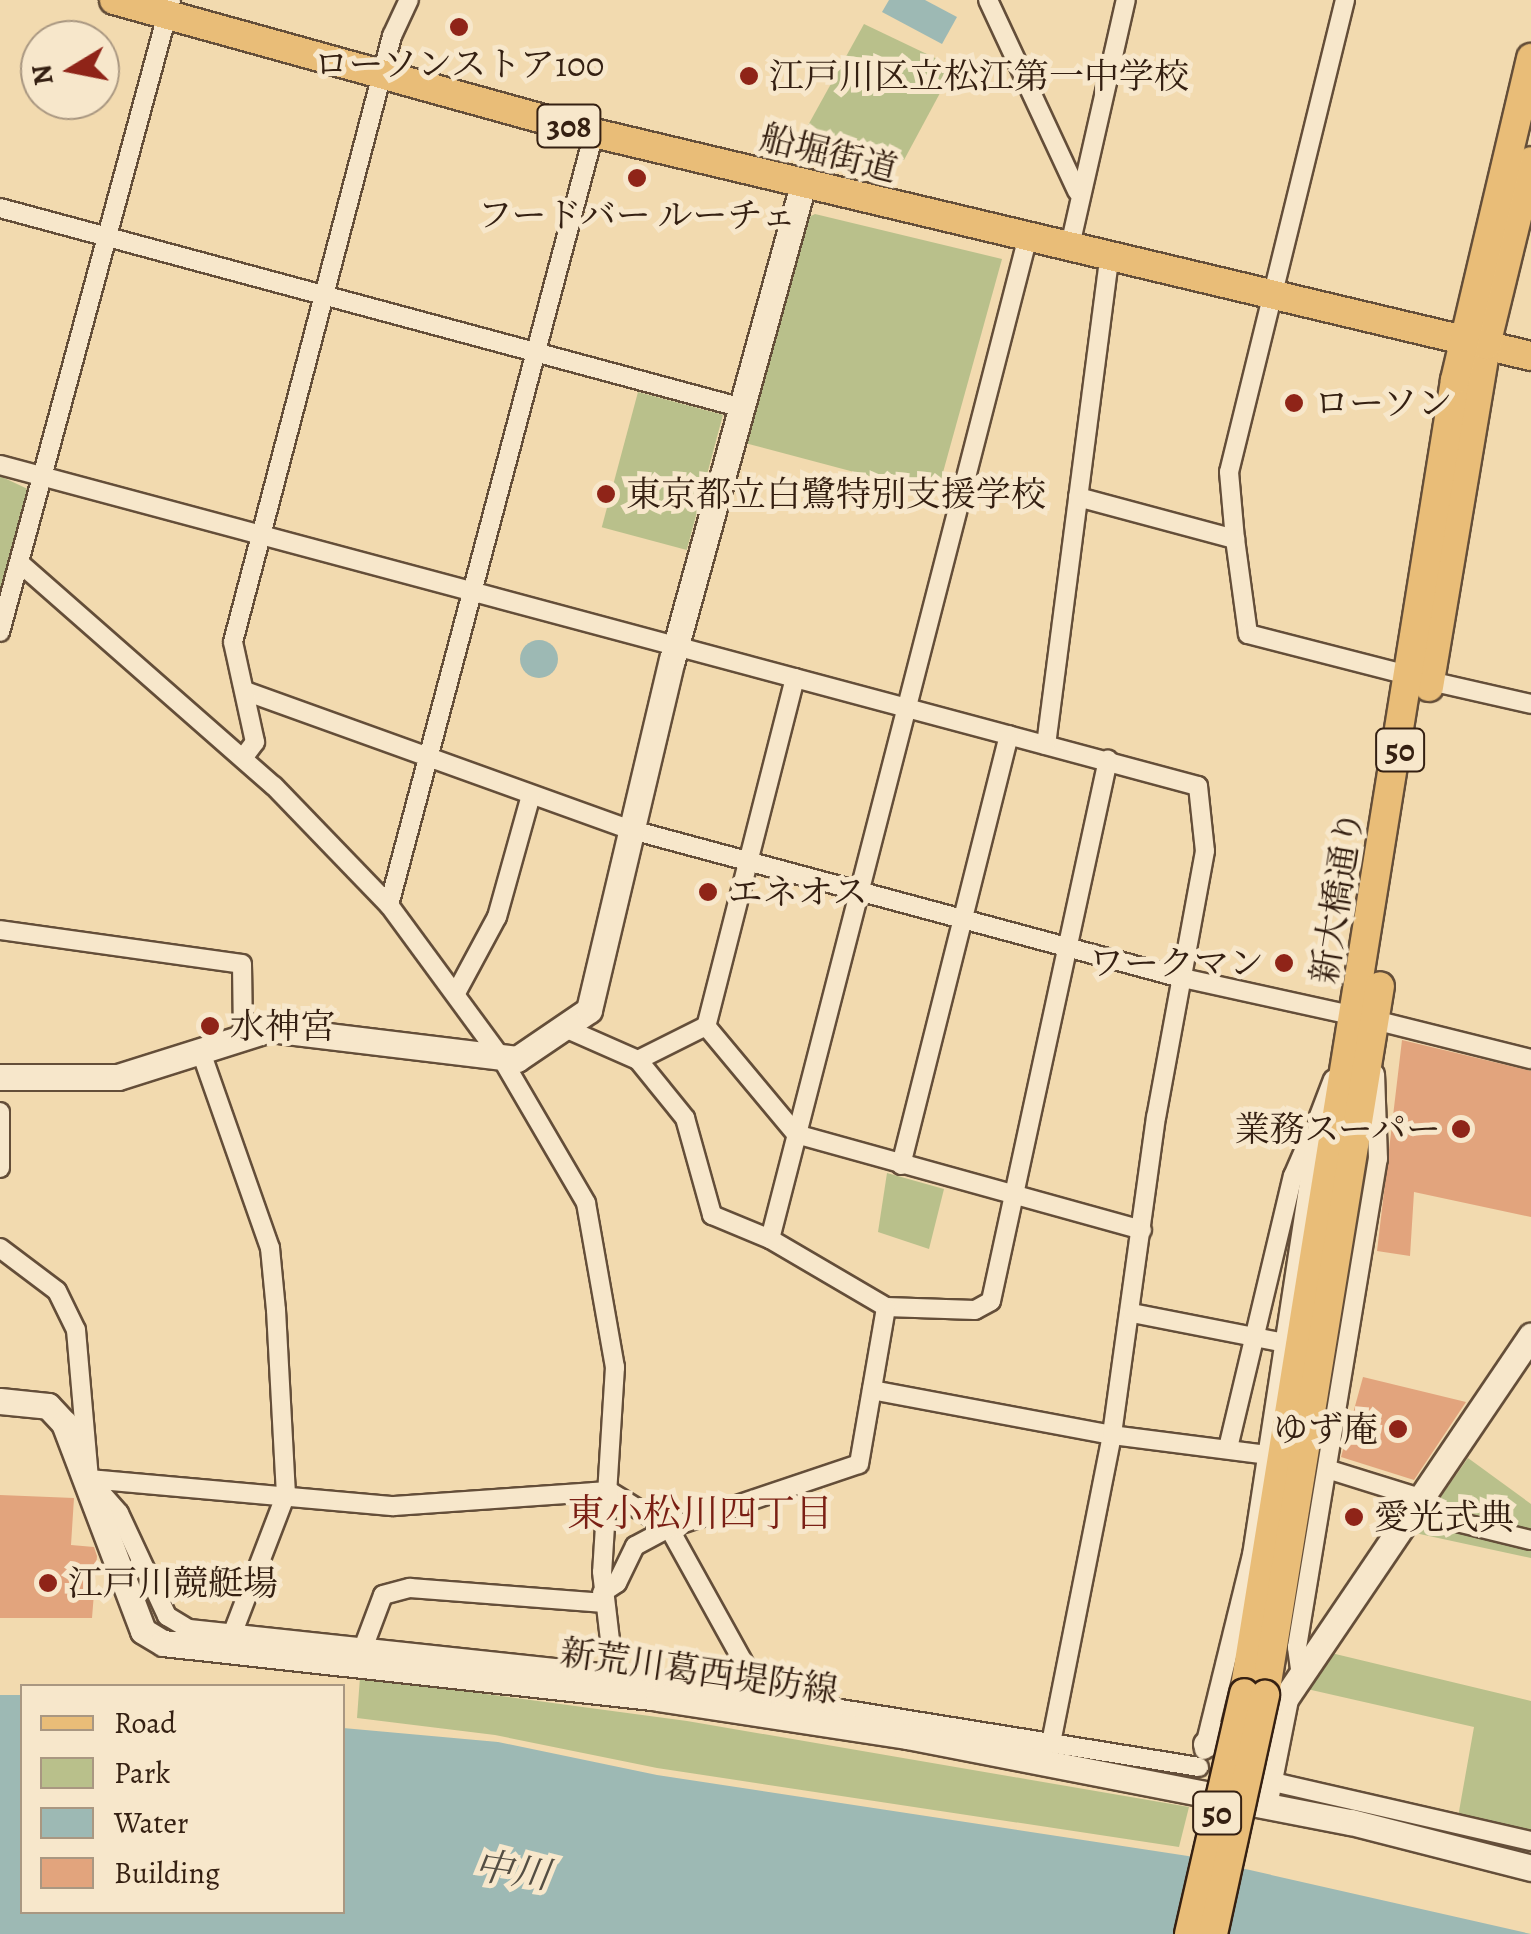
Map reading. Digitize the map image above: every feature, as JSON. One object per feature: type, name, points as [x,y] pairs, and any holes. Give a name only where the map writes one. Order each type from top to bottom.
[{"type":"main road","name":"船堀街道","points":[[114,0],[169,7],[382,74],[594,133],[1109,260],[1531,356]]},
{"type":"main road","name":"新大橋通り","points":[[1265,1696],[1364,1026],[1475,342],[1531,58]]},
{"type":"main road","name":"新大橋通り","points":[[1475,342],[1531,161]]},
{"type":"main road","name":"50","points":[[1189,1934],[1265,1696]]},
{"type":"main road","name":"50","points":[[1213,1934],[1265,1696]]},
{"type":"street","points":[[243,758],[254,742],[233,642],[382,74],[409,0]]},
{"type":"street","points":[[988,0],[1077,191]]},
{"type":"street","points":[[1069,250],[1077,191],[1126,0]]},
{"type":"street","points":[[1345,0],[1229,472],[1248,634],[1531,704]]},
{"type":"street","points":[[0,632],[22,565],[169,7]]},
{"type":"street","points":[[389,905],[594,133]]},
{"type":"street","points":[[0,1077],[85,1082],[201,1052],[243,1033],[430,1044],[517,1059],[589,1010],[677,648],[803,185]]},
{"type":"street","points":[[0,208],[324,290],[536,353],[743,408]]},
{"type":"street","points":[[770,1239],[1027,240]]},
{"type":"street","points":[[1046,745],[1109,260]]},
{"type":"street","points":[[0,465],[1198,786],[1205,850],[1178,977],[1112,1436],[1051,1742]]},
{"type":"street","points":[[1078,497],[1235,539]]},
{"type":"street","points":[[22,565],[243,758],[389,905],[502,1059],[586,1202],[616,1367],[603,1598],[614,1674]]},
{"type":"street","points":[[638,1060],[706,1026],[795,678]]},
{"type":"street","points":[[245,691],[632,830],[1364,1026],[1531,1058]]},
{"type":"street","points":[[900,1165],[1009,735]]},
{"type":"street","points":[[565,1028],[638,1060],[685,1118],[712,1215],[770,1239],[886,1307],[926,1313],[991,1301],[1108,760]]},
{"type":"street","points":[[456,993],[496,917],[531,796]]},
{"type":"street","points":[[0,930],[242,964],[243,1033]]},
{"type":"street","points":[[706,1026],[796,1134],[1142,1230]]},
{"type":"street","points":[[1228,1448],[1292,1176],[1364,1026]]},
{"type":"street","points":[[1301,1676],[1298,1647],[1378,1159],[1364,1026]]},
{"type":"street","points":[[201,1052],[270,1248],[286,1494],[232,1635]]},
{"type":"street","points":[[0,1112],[0,1168]]},
{"type":"street","points":[[1200,1767],[1268,1454],[1319,1116]]},
{"type":"street","points":[[0,1248],[57,1291],[76,1330],[89,1479],[119,1513],[167,1616],[189,1630],[365,1643],[614,1674],[707,1698],[761,1694],[1200,1767]]},
{"type":"street","points":[[365,1643],[382,1595],[410,1588],[603,1598],[617,1583],[635,1546],[668,1528],[859,1464],[886,1307]]},
{"type":"street","points":[[1132,1313],[1285,1343]]},
{"type":"street","points":[[1200,1767],[1265,1696],[1301,1676],[1531,1336]]},
{"type":"street","points":[[872,1390],[1112,1436],[1268,1454]]},
{"type":"street","name":"新荒川葛西堤防線","points":[[0,1401],[29,1400],[56,1413],[89,1479],[143,1631],[163,1644],[707,1698],[1200,1767],[1266,1793],[1531,1868]]},
{"type":"street","points":[[1327,1469],[1416,1504],[1531,1540]]},
{"type":"street","points":[[89,1479],[394,1506],[609,1492],[668,1528],[761,1694]]},
{"type":"street","points":[[1265,1696],[1266,1793],[1531,1841]]},
{"type":"green space","points":[[864,24],[954,67],[904,160],[801,138]]},
{"type":"green space","points":[[815,214],[1002,259],[937,494],[741,442],[801,221]]},
{"type":"green space","points":[[638,392],[723,415],[687,550],[602,527]]},
{"type":"green space","points":[[0,476],[32,491],[0,606]]},
{"type":"green space","points":[[887,1173],[944,1189],[929,1249],[878,1232]]},
{"type":"green space","points":[[1468,1458],[1531,1504],[1531,1558],[1415,1533]]},
{"type":"green space","points":[[1327,1652],[1531,1701],[1531,1833],[1458,1817],[1474,1727],[1307,1689]]},
{"type":"green space","points":[[360,1677],[687,1721],[1189,1807],[1179,1847],[657,1768],[495,1735],[357,1718]]},
{"type":"water","points":[[889,0],[925,0],[957,17],[942,44],[882,12]]},
{"type":"water","points":[[539,640],[552,646],[558,659],[552,672],[539,678],[526,672],[520,659],[526,646]]},
{"type":"water","name":"中川","points":[[0,1695],[20,1695],[20,1914],[345,1914],[345,1728],[498,1742],[657,1775],[1188,1856],[1531,1934],[0,1934]]},
{"type":"building","name":"業務スーパー","points":[[1402,1040],[1531,1071],[1531,1217],[1414,1192],[1410,1256],[1377,1251]]},
{"type":"building","name":"ゆず庵","points":[[1363,1377],[1466,1402],[1414,1480],[1341,1457]]},
{"type":"building","name":"江戸川競艇場","points":[[0,1495],[74,1498],[71,1545],[94,1547],[97,1556],[92,1618],[0,1618]]},
{"type":"place","name":"ローソンストア100","points":[[459,27]]},
{"type":"place","name":"江戸川区立松江第一中学校","points":[[749,76]]},
{"type":"place","name":"フードバー ルーチェ","points":[[637,178]]},
{"type":"place","name":"ローソン","points":[[1294,403]]},
{"type":"place","name":"東京都立白鷺特別支援学校","points":[[606,494]]},
{"type":"place","name":"エネオス","points":[[708,892]]},
{"type":"place","name":"ワークマン","points":[[1284,963]]},
{"type":"place","name":"水神宮","points":[[210,1026]]},
{"type":"place","name":"業務スーパー","points":[[1461,1129]]},
{"type":"place","name":"ゆず庵","points":[[1398,1429]]},
{"type":"place","name":"愛光式典","points":[[1354,1517]]},
{"type":"place","name":"江戸川競艇場","points":[[48,1583]]},
{"type":"district","name":"東小松川四丁目","points":[[700,1514]]}]
